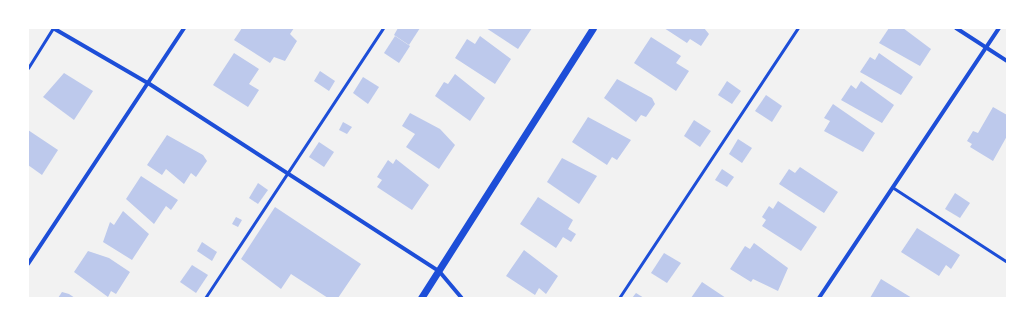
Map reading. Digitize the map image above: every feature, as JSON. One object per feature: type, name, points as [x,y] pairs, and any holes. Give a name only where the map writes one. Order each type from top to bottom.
[{"type":"street","points":[[53,28],[148,83],[287,175],[439,272],[462,298]]},
{"type":"street","points":[[28,264],[184,28]]},
{"type":"street","points":[[421,298],[439,272],[593,28]]},
{"type":"street","points":[[956,28],[1007,61]]},
{"type":"street","points":[[819,298],[999,28]]},
{"type":"lane","points":[[28,68],[53,28]]},
{"type":"lane","points":[[205,298],[383,28]]},
{"type":"lane","points":[[619,298],[798,28]]},
{"type":"lane","points":[[892,187],[1007,262]]},
{"type":"building","points":[[242,28],[294,28],[290,34],[297,41],[285,61],[274,57],[270,63],[234,40]]},
{"type":"building","points":[[398,28],[420,28],[409,45],[394,35]]},
{"type":"building","points":[[486,28],[532,28],[518,49]]},
{"type":"building","points":[[664,28],[704,28],[709,34],[701,46],[690,39],[687,43]]},
{"type":"building","points":[[889,28],[903,28],[931,49],[920,66],[879,43]]},
{"type":"building","points":[[395,36],[410,46],[399,63],[384,53]]},
{"type":"building","points":[[480,36],[511,59],[495,84],[455,58],[467,39],[475,44]]},
{"type":"building","points":[[651,37],[681,56],[676,63],[689,71],[676,91],[634,63]]},
{"type":"building","points":[[234,53],[259,69],[249,84],[259,90],[248,107],[213,85]]},
{"type":"building","points":[[879,53],[913,77],[901,95],[860,72],[870,57],[875,60]]},
{"type":"building","points":[[320,71],[335,81],[329,91],[314,81]]},
{"type":"building","points":[[64,73],[93,91],[74,120],[43,97]]},
{"type":"building","points":[[455,74],[485,98],[470,121],[435,96],[444,82],[448,84]]},
{"type":"building","points":[[363,77],[379,87],[368,104],[353,93]]},
{"type":"building","points":[[617,79],[652,98],[655,104],[646,117],[641,115],[636,122],[604,98]]},
{"type":"building","points":[[727,81],[741,91],[732,104],[718,95]]},
{"type":"building","points":[[861,81],[894,105],[882,123],[841,100],[851,85],[856,89]]},
{"type":"building","points":[[766,95],[782,106],[772,122],[755,111]]},
{"type":"building","points":[[833,104],[875,133],[863,152],[824,131],[830,121],[824,118]]},
{"type":"building","points":[[993,107],[1007,115],[1007,136],[993,161],[970,147],[972,144],[967,141],[973,131],[978,133]]},
{"type":"building","points":[[410,113],[440,129],[455,145],[439,169],[406,147],[415,134],[402,126]]},
{"type":"building","points":[[588,117],[631,140],[617,160],[612,157],[607,165],[572,142]]},
{"type":"building","points":[[694,120],[711,131],[700,147],[684,136]]},
{"type":"building","points":[[343,122],[352,127],[347,134],[339,130]]},
{"type":"building","points":[[28,130],[58,150],[42,175],[28,165]]},
{"type":"building","points":[[167,135],[203,155],[207,161],[196,177],[191,173],[184,184],[166,169],[162,175],[147,165]]},
{"type":"building","points":[[738,139],[752,148],[742,163],[729,154]]},
{"type":"building","points":[[319,142],[334,152],[324,167],[309,157]]},
{"type":"building","points":[[562,158],[597,176],[579,204],[547,182]]},
{"type":"building","points":[[396,159],[429,185],[412,210],[377,187],[382,180],[377,177],[388,160],[393,164]]},
{"type":"building","points":[[800,167],[838,192],[824,213],[779,184],[789,169],[795,173]]},
{"type":"building","points":[[722,169],[734,177],[727,187],[715,180]]},
{"type":"building","points":[[141,176],[178,200],[171,210],[166,206],[154,224],[126,199]]},
{"type":"building","points":[[258,183],[268,190],[258,204],[249,198]]},
{"type":"building","points":[[955,193],[970,203],[960,218],[945,209]]},
{"type":"building","points":[[538,197],[573,220],[568,229],[576,234],[571,242],[563,237],[556,248],[520,224]]},
{"type":"building","points":[[778,201],[817,227],[801,251],[762,226],[766,220],[762,217],[769,206],[773,209]]},
{"type":"building","points":[[275,207],[361,264],[338,298],[328,298],[291,274],[281,289],[241,259]]},
{"type":"building","points":[[123,211],[149,234],[132,260],[103,242],[110,222],[114,225]]},
{"type":"building","points":[[236,217],[242,220],[238,227],[232,224]]},
{"type":"building","points":[[917,228],[960,255],[951,269],[946,265],[939,276],[901,252]]},
{"type":"building","points":[[202,242],[217,252],[212,261],[197,251]]},
{"type":"building","points":[[754,243],[788,268],[778,291],[753,279],[751,282],[730,269],[745,246],[750,249]]},
{"type":"building","points":[[524,250],[558,276],[546,294],[539,288],[535,295],[506,276]]},
{"type":"building","points":[[88,251],[109,258],[130,272],[116,294],[111,291],[108,297],[74,272]]},
{"type":"building","points":[[664,253],[681,263],[667,283],[651,273]]},
{"type":"building","points":[[192,265],[208,275],[196,293],[180,282]]},
{"type":"building","points":[[881,279],[912,298],[870,298]]},
{"type":"building","points":[[702,282],[726,298],[691,298]]},
{"type":"building","points":[[62,292],[69,294],[75,298],[58,298]]},
{"type":"building","points":[[636,293],[644,298],[632,298]]}]
